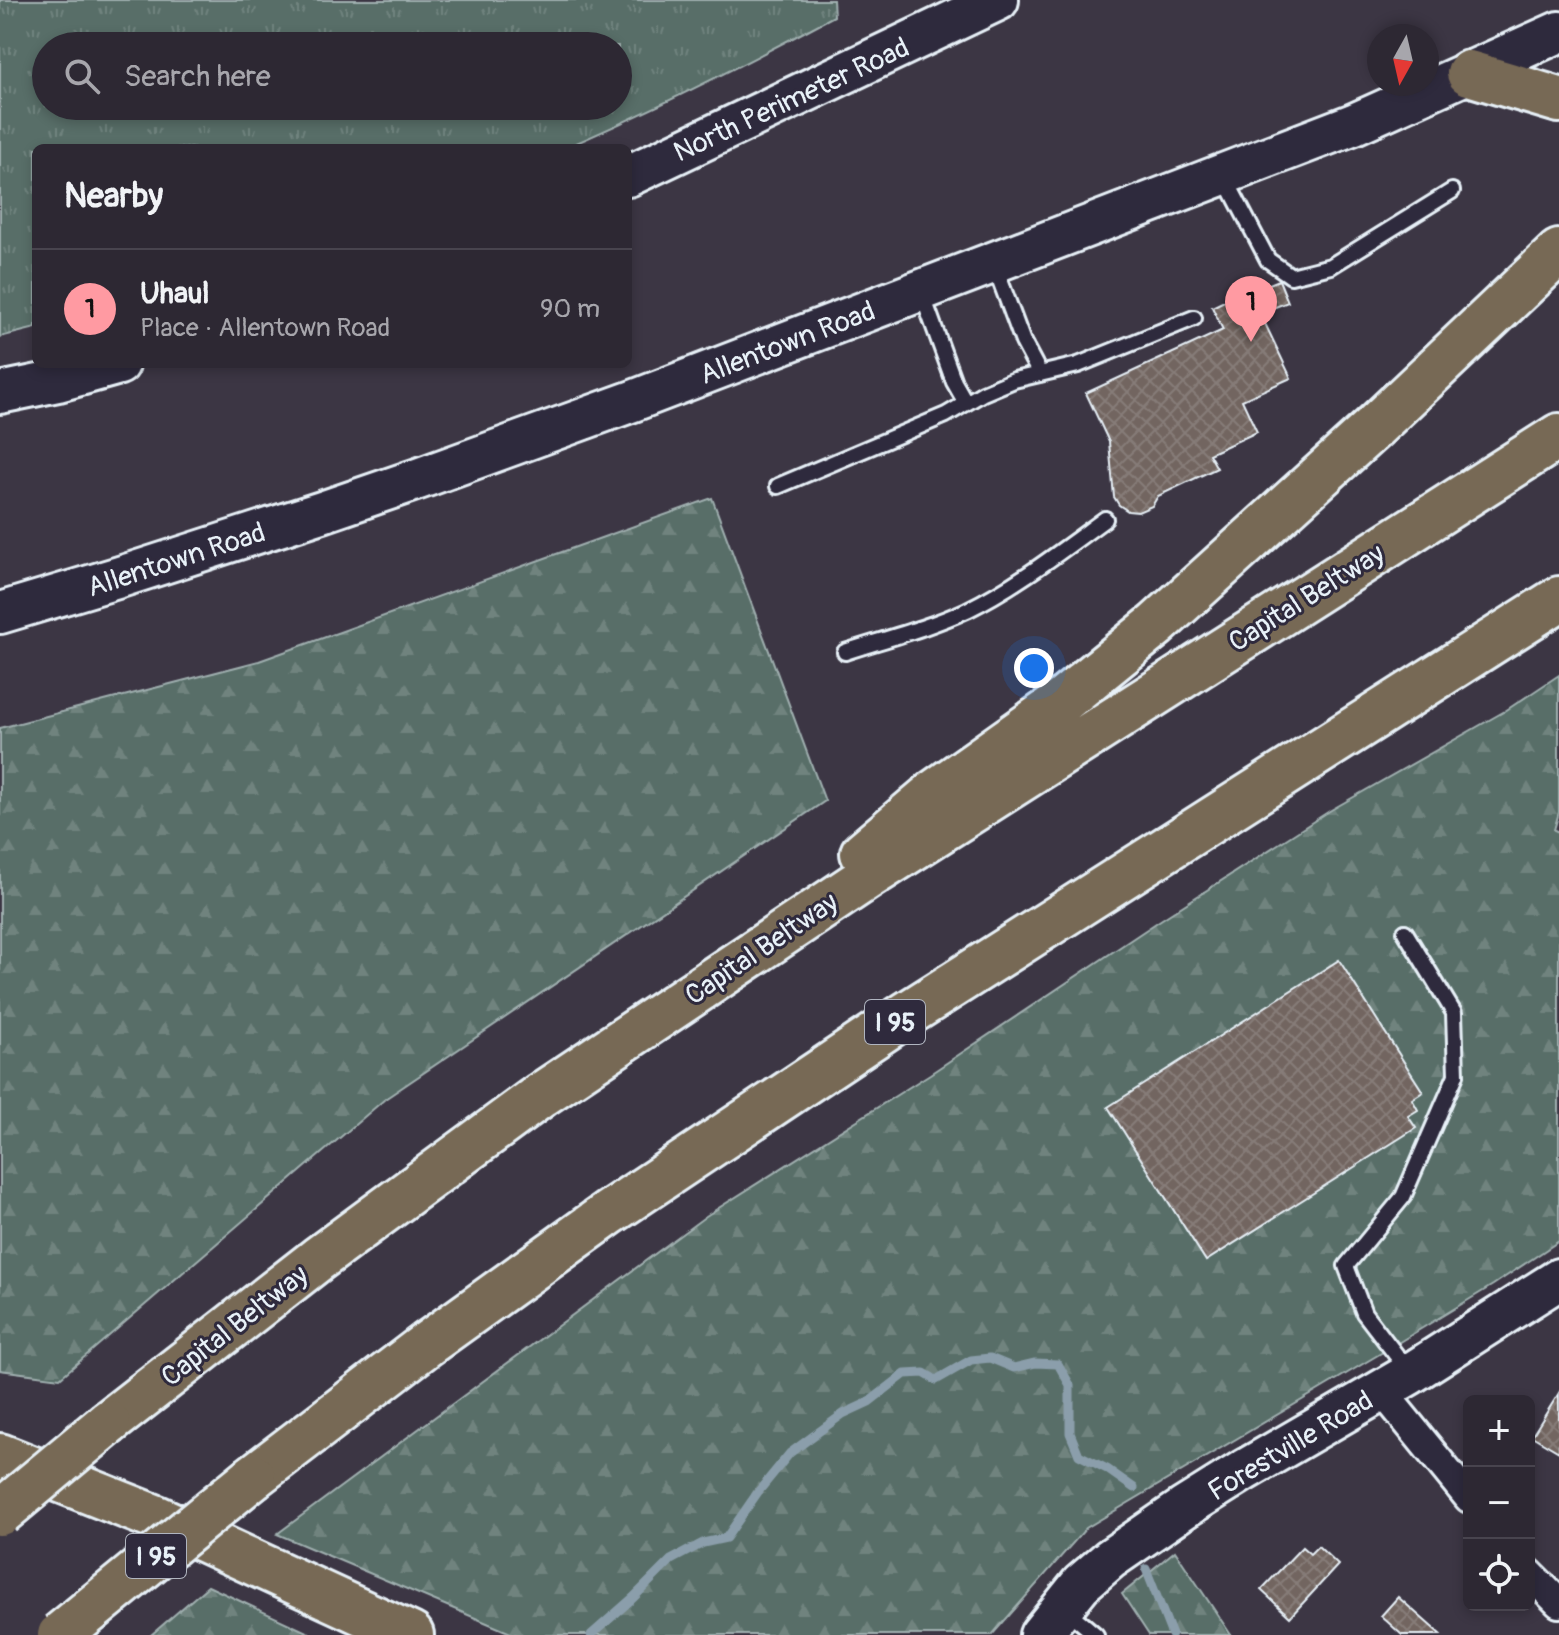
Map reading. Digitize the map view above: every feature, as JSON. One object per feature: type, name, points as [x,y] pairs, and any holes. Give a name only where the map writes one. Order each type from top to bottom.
[{"type":"highway","points":[[1469,73],[1559,100]]},
{"type":"highway","points":[[721,974],[935,792],[1055,707],[1166,616],[1372,429],[1559,252]]},
{"type":"highway","name":"Capital Beltway","points":[[0,1513],[108,1423],[318,1259],[529,1104],[866,878],[1559,436]]},
{"type":"highway","name":"I 95","points":[[60,1635],[253,1477],[427,1344],[635,1196],[907,1014],[1559,599]]},
{"type":"highway","points":[[0,1456],[157,1518],[411,1635]]},
{"type":"main road","name":"North Perimeter Road","points":[[632,174],[998,0]]},
{"type":"main road","name":"Allentown Road","points":[[0,613],[192,554],[418,479],[633,401],[1354,124],[1559,32]]},
{"type":"main road","points":[[0,393],[105,368]]},
{"type":"main road","name":"Forestville Road","points":[[1051,1621],[1081,1584],[1110,1559],[1184,1508],[1396,1382],[1559,1279]]},
{"type":"street","points":[[1396,1382],[1463,1488]]},
{"type":"street","points":[[1535,1579],[1559,1603]]},
{"type":"lane","points":[[1223,174],[1268,260],[1291,276],[1331,266],[1452,191]]},
{"type":"lane","points":[[993,263],[1023,342],[1040,374]]},
{"type":"lane","points":[[921,291],[954,382],[966,403]]},
{"type":"lane","points":[[778,486],[923,426],[1014,380],[1078,365],[1194,318]]},
{"type":"lane","points":[[845,652],[969,609],[1105,519]]},
{"type":"lane","points":[[1396,1382],[1346,1266],[1403,1197],[1456,1075],[1454,1013],[1405,932]]},
{"type":"lane","points":[[1051,1621],[1096,1635]]},
{"type":"green space","points":[[0,0],[833,0],[834,16],[632,118],[632,32],[32,32],[32,120],[627,120],[574,144],[32,144],[32,329],[0,337]]},
{"type":"green space","points":[[712,498],[825,801],[385,1099],[60,1378],[0,1370],[0,728],[259,661]]},
{"type":"green space","points":[[1559,675],[1559,812],[1554,830],[1559,832],[1559,1241],[1383,1352],[1086,1528],[992,1635],[513,1634],[277,1534],[706,1216],[930,1074],[1331,810],[1505,711]]},
{"type":"green space","points":[[1175,1551],[1231,1635],[1149,1635],[1122,1594]]},
{"type":"green space","points":[[208,1586],[313,1635],[151,1635]]},
{"type":"building","points":[[1279,280],[1288,302],[1260,313],[1291,378],[1242,400],[1257,432],[1209,454],[1217,468],[1158,496],[1152,506],[1138,512],[1128,511],[1119,505],[1114,497],[1109,442],[1086,393],[1223,330],[1212,307],[1249,289],[1250,292]]},
{"type":"building","points":[[1339,960],[1423,1092],[1412,1099],[1418,1110],[1408,1116],[1416,1128],[1206,1261],[1108,1107]]},
{"type":"building","points":[[1559,1393],[1559,1452],[1535,1438],[1535,1431]]},
{"type":"building","points":[[1318,1546],[1338,1565],[1290,1617],[1261,1590],[1302,1547],[1310,1554]]},
{"type":"building","points":[[1398,1597],[1441,1635],[1402,1635],[1381,1616]]},
{"type":"waterway","points":[[591,1635],[671,1560],[703,1543],[726,1538],[790,1453],[843,1414],[869,1402],[905,1374],[924,1373],[936,1380],[971,1360],[990,1358],[1014,1368],[1035,1363],[1058,1364],[1070,1385],[1070,1433],[1079,1455],[1107,1469],[1134,1488]]},
{"type":"waterway","points":[[1146,1569],[1172,1635]]},
{"type":"place","name":"Uhaul","points":[[1251,342]]}]
